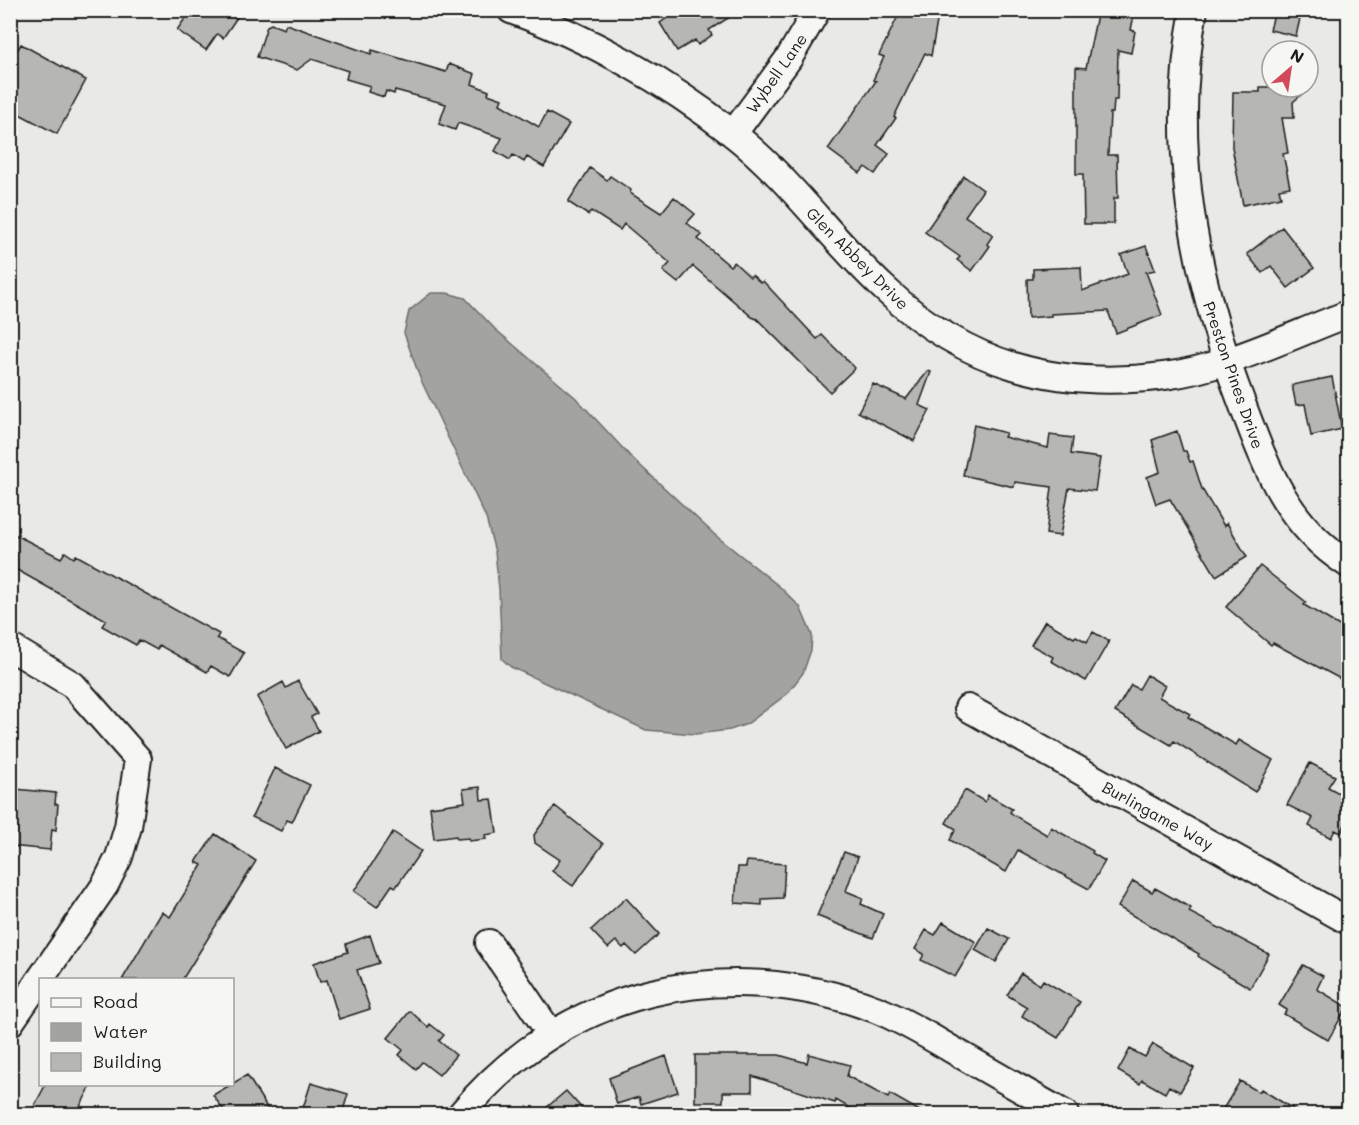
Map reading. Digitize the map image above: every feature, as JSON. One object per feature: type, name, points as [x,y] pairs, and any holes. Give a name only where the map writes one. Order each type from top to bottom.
[{"type":"street","name":"Glen Abbey Drive","points":[[511,10],[582,40],[618,60],[655,81],[733,134],[797,196],[884,289],[932,328],[970,350],[1010,367],[1057,377],[1101,381],[1167,375],[1226,360],[1348,314]]},
{"type":"street","name":"Wybell Lane","points":[[733,134],[789,58],[817,10]]},
{"type":"street","name":"Preston Pines Drive","points":[[1194,10],[1187,67],[1185,114],[1188,186],[1203,286],[1226,360],[1279,494],[1315,538],[1348,564]]},
{"type":"street","points":[[10,647],[73,685],[138,759],[128,827],[119,857],[105,885],[41,978]]},
{"type":"street","name":"Burlingame Way","points":[[968,708],[1348,921]]},
{"type":"street","points":[[489,943],[550,1033]]},
{"type":"street","points":[[10,1023],[39,981]]},
{"type":"street","points":[[460,1114],[495,1077],[550,1033],[628,998],[694,983],[750,982],[799,988],[876,1009],[1065,1114]]},
{"type":"water","points":[[431,293],[447,293],[465,298],[495,329],[576,398],[630,456],[715,535],[780,587],[800,607],[812,635],[811,650],[803,673],[787,694],[747,724],[730,730],[695,734],[646,730],[511,667],[502,659],[495,552],[486,518],[420,378],[404,333],[409,311]]},
{"type":"building","points":[[191,10],[242,10],[223,38],[217,34],[206,50],[177,30]]},
{"type":"building","points":[[679,10],[741,10],[709,30],[712,35],[698,45],[695,40],[677,51],[660,23]]},
{"type":"building","points":[[901,10],[939,10],[931,56],[925,53],[894,117],[896,118],[877,145],[889,154],[875,174],[865,167],[860,173],[828,149],[876,81],[873,80],[884,57],[879,55]]},
{"type":"building","points":[[1098,10],[1135,10],[1131,30],[1135,31],[1131,53],[1118,50],[1117,100],[1114,100],[1113,113],[1110,113],[1108,155],[1117,155],[1118,198],[1114,198],[1114,224],[1084,224],[1083,174],[1076,174],[1076,67],[1086,68]]},
{"type":"building","points":[[1275,10],[1302,10],[1296,36],[1270,30]]},
{"type":"building","points":[[271,24],[284,29],[286,24],[371,54],[372,50],[446,72],[449,64],[475,74],[472,84],[502,99],[500,104],[539,127],[547,112],[569,124],[544,167],[527,157],[524,162],[513,155],[510,160],[495,151],[502,138],[458,123],[455,130],[439,124],[446,104],[395,90],[394,94],[386,91],[384,97],[368,92],[370,86],[346,79],[348,71],[312,59],[297,70],[257,57],[267,26]]},
{"type":"building","points":[[21,44],[86,80],[57,134],[10,109],[10,63]]},
{"type":"building","points":[[1233,92],[1260,92],[1260,99],[1296,99],[1293,102],[1294,118],[1282,118],[1288,153],[1283,154],[1290,187],[1279,189],[1281,197],[1243,205],[1232,147]]},
{"type":"building","points":[[590,168],[607,180],[610,176],[631,190],[630,193],[661,213],[674,197],[695,214],[687,223],[702,235],[698,239],[730,266],[734,262],[750,277],[752,275],[761,283],[763,281],[817,339],[822,335],[855,368],[830,392],[757,319],[693,266],[678,283],[663,271],[670,263],[624,224],[620,230],[591,211],[588,215],[568,202]]},
{"type":"building","points":[[964,176],[983,190],[965,216],[993,235],[987,244],[990,246],[972,271],[957,260],[960,257],[925,232]]},
{"type":"building","points":[[1282,227],[1314,268],[1288,288],[1271,266],[1262,273],[1247,254]]},
{"type":"building","points":[[1146,246],[1155,270],[1146,272],[1162,315],[1116,333],[1108,311],[1051,314],[1051,316],[1028,318],[1027,279],[1033,279],[1033,269],[1081,267],[1082,291],[1128,274],[1121,255]]},
{"type":"building","points":[[928,371],[931,372],[919,405],[930,410],[914,441],[858,412],[873,384],[906,399]]},
{"type":"building","points":[[1332,377],[1342,429],[1311,436],[1305,404],[1296,405],[1292,385]]},
{"type":"building","points":[[974,425],[1006,433],[1004,437],[1048,448],[1050,435],[1073,438],[1071,454],[1100,458],[1095,491],[1069,488],[1060,536],[1046,534],[1052,487],[1015,482],[1014,487],[963,475]]},
{"type":"building","points":[[1177,431],[1183,451],[1186,451],[1190,462],[1193,461],[1202,489],[1224,526],[1227,523],[1247,557],[1216,576],[1170,499],[1156,504],[1147,477],[1160,472],[1152,440]]},
{"type":"building","points":[[10,532],[61,558],[65,552],[74,558],[76,555],[219,634],[217,638],[244,653],[230,677],[211,666],[207,672],[159,645],[157,650],[139,640],[136,645],[102,626],[106,620],[10,566]]},
{"type":"building","points":[[1260,566],[1306,602],[1304,605],[1348,631],[1348,683],[1273,643],[1271,645],[1226,607]]},
{"type":"building","points":[[1045,621],[1074,638],[1076,636],[1087,642],[1093,632],[1109,641],[1086,681],[1051,661],[1053,657],[1031,645]]},
{"type":"building","points":[[1147,675],[1165,686],[1159,697],[1190,714],[1188,717],[1236,745],[1239,740],[1273,760],[1255,792],[1174,741],[1171,745],[1115,712],[1131,685],[1139,689]]},
{"type":"building","points":[[298,681],[317,714],[311,717],[319,731],[286,749],[257,697],[283,682],[286,688]]},
{"type":"building","points":[[1310,763],[1335,776],[1328,787],[1348,798],[1348,818],[1341,833],[1335,830],[1331,838],[1309,826],[1313,818],[1287,805]]},
{"type":"building","points":[[275,768],[310,785],[292,822],[287,820],[281,831],[252,817]]},
{"type":"building","points":[[480,787],[481,800],[492,799],[497,833],[485,835],[486,839],[469,841],[469,838],[457,839],[456,836],[434,839],[430,807],[465,802],[463,789]]},
{"type":"building","points":[[15,789],[56,793],[55,804],[58,804],[56,830],[52,829],[50,850],[10,846]]},
{"type":"building","points":[[965,790],[985,802],[988,795],[1012,809],[1010,812],[1015,816],[1047,835],[1051,827],[1093,851],[1092,853],[1105,861],[1089,889],[1018,850],[1006,872],[950,840],[956,829],[946,823]]},
{"type":"building","points":[[555,806],[603,844],[573,886],[552,871],[560,860],[535,843],[534,835]]},
{"type":"building","points":[[393,832],[421,851],[396,887],[392,885],[377,907],[354,891]]},
{"type":"building","points":[[215,834],[256,861],[183,978],[123,978],[162,912],[170,917],[202,865],[196,862]]},
{"type":"building","points":[[844,852],[858,857],[846,891],[863,898],[861,904],[883,914],[873,938],[817,916]]},
{"type":"building","points":[[747,861],[785,864],[783,898],[762,899],[762,905],[735,903],[738,867],[746,867]]},
{"type":"building","points":[[1133,881],[1152,892],[1155,888],[1191,908],[1189,912],[1269,954],[1250,988],[1198,956],[1199,954],[1118,907]]},
{"type":"building","points":[[626,898],[659,934],[636,955],[626,945],[623,948],[616,941],[608,948],[591,930]]},
{"type":"building","points":[[943,922],[976,942],[955,977],[921,960],[924,954],[915,949],[926,930],[935,935]]},
{"type":"building","points":[[988,928],[1009,939],[996,962],[975,950]]},
{"type":"building","points":[[370,935],[379,963],[357,970],[370,1009],[339,1019],[327,980],[320,982],[314,963],[348,952],[346,944]]},
{"type":"building","points":[[1303,965],[1323,976],[1317,989],[1347,1007],[1328,1040],[1284,1014],[1287,1010],[1279,1005]]},
{"type":"building","points":[[1021,973],[1040,985],[1043,980],[1080,1002],[1058,1038],[1022,1016],[1027,1007],[1007,995]]},
{"type":"building","points":[[410,1011],[428,1027],[430,1024],[444,1035],[439,1041],[456,1055],[439,1075],[422,1062],[416,1069],[399,1055],[403,1050],[388,1038]]},
{"type":"building","points":[[1153,1044],[1194,1068],[1180,1092],[1169,1086],[1165,1093],[1142,1080],[1140,1084],[1118,1071],[1130,1049],[1145,1057]]},
{"type":"building","points":[[809,1054],[850,1065],[847,1076],[888,1098],[890,1094],[925,1114],[860,1114],[836,1100],[835,1103],[752,1076],[752,1092],[723,1092],[723,1102],[695,1102],[695,1055],[779,1055],[807,1063]]},
{"type":"building","points":[[666,1056],[678,1092],[641,1104],[639,1097],[617,1104],[609,1078]]},
{"type":"building","points":[[247,1075],[271,1114],[226,1114],[213,1095],[228,1086],[234,1086],[234,1083]]},
{"type":"building","points":[[1240,1081],[1259,1092],[1261,1089],[1301,1114],[1220,1114]]},
{"type":"building","points":[[311,1083],[348,1094],[342,1114],[301,1114]]},
{"type":"building","points":[[45,1086],[91,1086],[76,1114],[30,1114]]},
{"type":"building","points":[[566,1091],[587,1114],[539,1114]]}]
